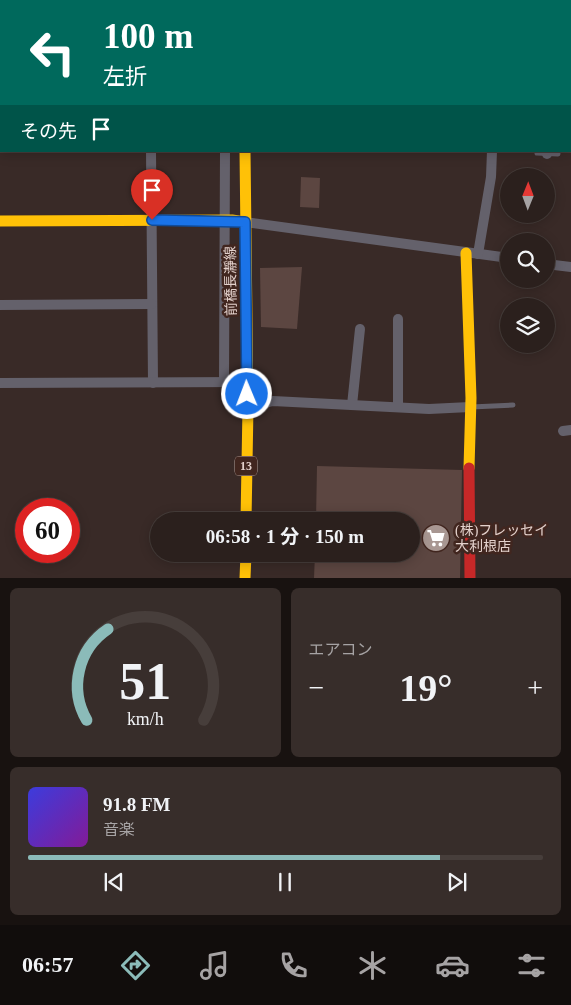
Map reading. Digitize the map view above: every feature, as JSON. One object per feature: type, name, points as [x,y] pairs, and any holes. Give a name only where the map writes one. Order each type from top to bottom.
[{"type":"street","points":[[151,152],[153,383]]},
{"type":"street","points":[[224,382],[225,152]]},
{"type":"street","name":"前橋長瀞線","points":[[246,152],[247,408]]},
{"type":"street","points":[[470,578],[472,253],[491,177],[492,152]]},
{"type":"street","points":[[0,221],[225,220],[500,257]]},
{"type":"street","points":[[555,265],[571,267]]},
{"type":"street","points":[[0,305],[152,304]]},
{"type":"street","points":[[398,319],[398,407]]},
{"type":"street","points":[[352,406],[360,329]]},
{"type":"street","points":[[0,383],[247,382]]},
{"type":"street","points":[[247,408],[273,401],[352,406],[470,407]]},
{"type":"street","name":"13","points":[[246,512],[247,408]]},
{"type":"street","points":[[246,562],[246,578]]},
{"type":"lane","points":[[470,407],[513,405]]},
{"type":"building","points":[[301,177],[320,178],[319,208],[300,207]]},
{"type":"building","points":[[302,267],[297,329],[261,327],[260,268]]},
{"type":"building","name":"(株)フレッセイ 大利根店","points":[[317,466],[462,470],[460,578],[314,578],[315,562],[420,562],[420,512],[316,512]]},
{"type":"traffic: slow","points":[[245,152],[248,407],[246,512]]},
{"type":"traffic: slow","points":[[0,221],[232,220],[245,222]]},
{"type":"traffic: slow","points":[[466,253],[471,398],[469,468]]},
{"type":"traffic: slow","points":[[245,578],[246,562]]},
{"type":"traffic: jam","points":[[469,468],[470,578]]},
{"type":"place","name":"(株)フレッセイ 大利根店","points":[[436,538]]},
{"type":"route","points":[[152,220],[232,220],[245,222],[247,394]]}]
